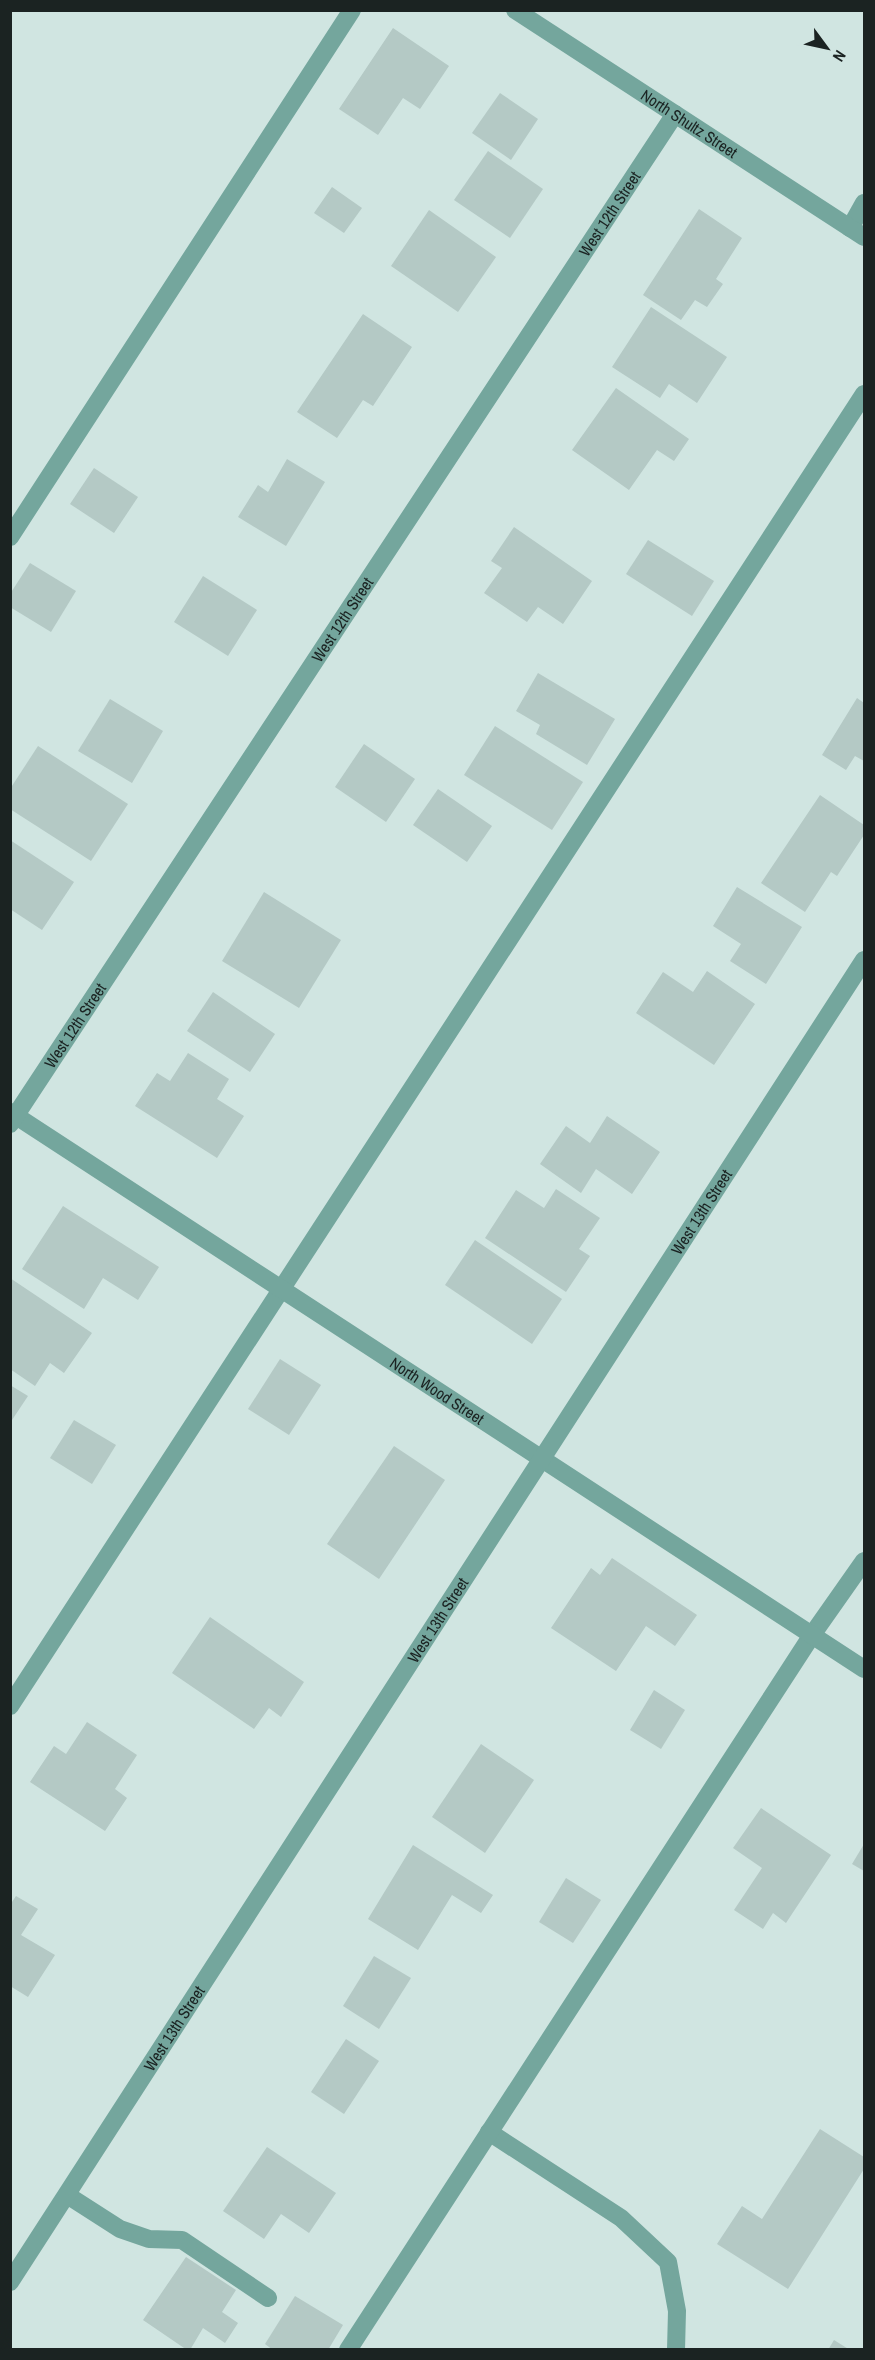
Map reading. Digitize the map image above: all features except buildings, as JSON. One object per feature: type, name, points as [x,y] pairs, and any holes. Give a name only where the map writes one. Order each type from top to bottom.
[{"type":"street","points":[[10,537],[352,10]]},
{"type":"street","name":"North Shultz Street","points":[[515,10],[857,232]]},
{"type":"street","name":"West 12th Street","points":[[12,1117],[675,114]]},
{"type":"street","points":[[857,232],[864,203]]},
{"type":"street","points":[[10,1706],[864,394]]},
{"type":"street","name":"West 13th Street","points":[[10,2282],[864,960]]},
{"type":"street","name":"North Wood Street","points":[[12,1117],[282,1288],[864,1669]]},
{"type":"street","points":[[348,2349],[812,1635],[864,1561]]},
{"type":"street","points":[[489,2132],[621,2217],[668,2262],[677,2311],[676,2349]]},
{"type":"street","points":[[67,2195],[120,2229],[149,2239],[182,2240],[268,2298]]}]
